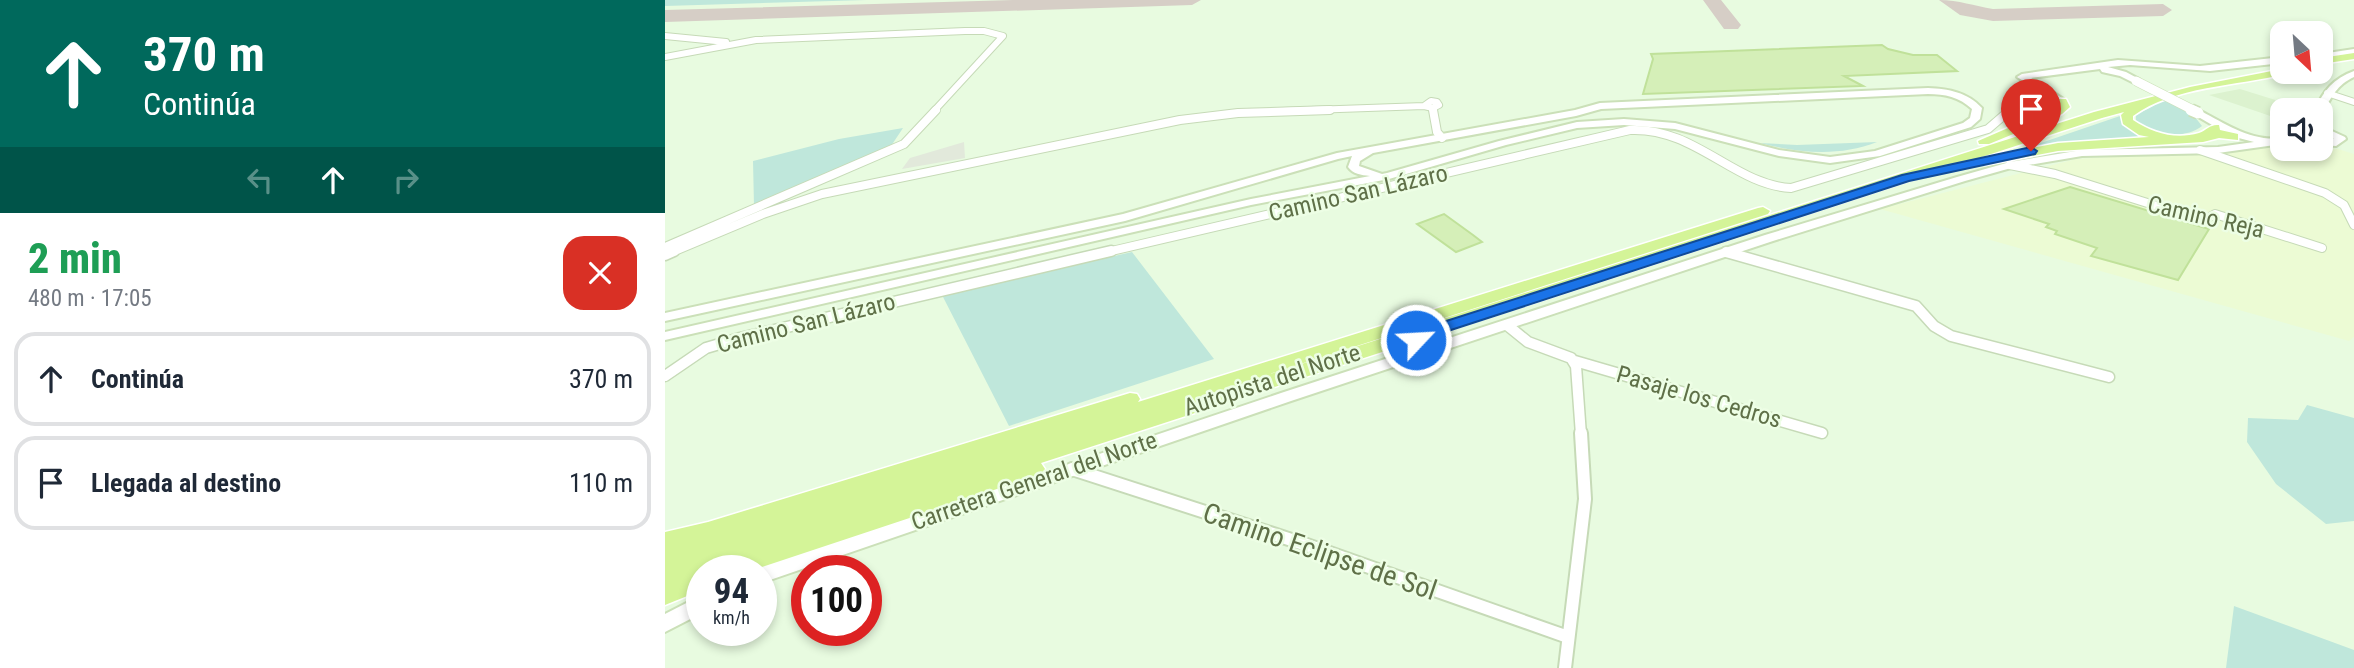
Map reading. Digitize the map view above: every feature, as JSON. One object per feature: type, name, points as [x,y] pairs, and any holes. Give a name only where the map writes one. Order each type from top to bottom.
[{"type":"highway","points":[[2333,59],[2354,56]]},
{"type":"highway","name":"Autopista del Norte","points":[[665,559],[1984,141],[2137,97],[2270,71]]},
{"type":"highway","name":"Autopista del Norte","points":[[665,576],[1906,177],[2145,102],[2270,72]]},
{"type":"highway","points":[[1984,141],[2058,111],[2064,107],[2062,102]]},
{"type":"highway","points":[[2145,102],[2127,115],[2127,121],[2151,134],[2174,138],[2196,134],[2207,128],[2207,120]]},
{"type":"highway","points":[[1906,177],[2031,151],[2193,138],[2207,134],[2207,120]]},
{"type":"highway","points":[[2151,142],[2184,142],[2219,134],[2236,143]]},
{"type":"highway","points":[[771,555],[1275,389],[1416,340],[1445,326]]},
{"type":"highway","points":[[665,541],[1305,347],[1350,342]]},
{"type":"highway","points":[[665,595],[686,586]]},
{"type":"main road","points":[[2062,102],[2021,78],[2123,62],[2223,68],[2270,62]]},
{"type":"main road","points":[[2106,64],[2102,67],[2107,71],[2126,71],[2150,64]]},
{"type":"main road","points":[[2126,71],[2136,81],[2207,120],[2250,139],[2270,140]]},
{"type":"main road","points":[[2325,98],[2336,82],[2354,74]]},
{"type":"main road","points":[[665,317],[1125,217],[1309,162],[1441,138],[1590,106],[1909,92],[1961,102],[1972,110],[1976,117],[1957,129],[1888,151],[1830,160],[1779,153],[1675,126],[1602,122],[1549,131],[1378,178],[1237,205],[665,336]]},
{"type":"main road","points":[[1516,123],[1608,105],[1640,103]]},
{"type":"main road","points":[[2207,120],[2236,143]]},
{"type":"main road","points":[[2333,134],[2339,136],[2341,141],[2333,141]]},
{"type":"main road","name":"Carretera General del Norte","points":[[777,570],[1726,252],[2010,165],[2082,153],[2218,150],[2236,143],[2260,146],[2270,144]]},
{"type":"main road","points":[[1407,144],[1362,155],[1353,160],[1352,165],[1369,174],[1410,169]]},
{"type":"main road","points":[[665,624],[686,612]]},
{"type":"street","points":[[665,57],[756,40],[965,31],[984,31],[1003,36],[904,144],[665,247]]},
{"type":"street","points":[[665,36],[699,38],[730,44]]},
{"type":"street","name":"Camino San Lázaro","points":[[665,376],[706,348],[740,338],[1630,130],[1645,128],[1668,133],[1768,184],[1791,188],[1987,129],[2003,120],[2011,108],[2047,97],[2048,93]]},
{"type":"street","points":[[2327,93],[2354,103]]},
{"type":"street","name":"Camino San Lázaro","points":[[2039,100],[2062,102]]},
{"type":"street","points":[[665,256],[822,194],[1167,123],[1238,113],[1429,107],[1441,138]]},
{"type":"street","points":[[2200,150],[2336,199],[2344,205],[2354,225]]},
{"type":"street","points":[[2218,150],[2228,160]]},
{"type":"street","name":"Camino Reja","points":[[2010,165],[2055,174],[2192,218],[2206,219],[2215,214],[2322,248]]},
{"type":"street","points":[[1726,252],[1916,306],[1934,326],[1951,336],[2109,377]]},
{"type":"street","name":"Pasaje los Cedros","points":[[1507,325],[1517,337],[1531,345],[1575,361],[1822,433]]},
{"type":"street","points":[[1565,668],[1585,499],[1575,361]]},
{"type":"street","name":"Camino Eclipse de Sol","points":[[1072,469],[1304,544],[1568,637]]},
{"type":"shaded area","points":[[665,0],[867,0],[665,6]]},
{"type":"shaded area","points":[[2240,89],[2270,98],[2270,116],[2209,95]]},
{"type":"shaded area","points":[[2166,99],[2191,112],[2202,126],[2187,133],[2169,134],[2136,123],[2136,115]]},
{"type":"shaded area","points":[[2120,116],[2122,123],[2163,138],[2023,149]]},
{"type":"shaded area","points":[[903,128],[889,149],[754,206],[753,161],[839,139]]},
{"type":"shaded area","points":[[964,142],[965,158],[902,169],[910,158]]},
{"type":"shaded area","points":[[1877,142],[1834,152],[1789,149],[1760,143],[1797,145]]},
{"type":"shaded area","points":[[2270,148],[2270,161],[2333,161],[2333,149],[2354,154],[2354,337],[2349,341],[1880,209],[2076,159]]},
{"type":"shaded area","points":[[1132,252],[1214,359],[1009,426],[942,295]]},
{"type":"shaded area","points":[[2307,405],[2354,418],[2354,521],[2326,524],[2276,484],[2247,442],[2248,418],[2298,420]]},
{"type":"shaded area","points":[[2234,606],[2354,650],[2354,668],[2226,668]]},
{"type":"building","points":[[1882,45],[1913,55],[1937,55],[1957,71],[1844,76],[1863,86],[1643,94],[1653,59],[1651,54]]},
{"type":"building","points":[[2070,187],[2209,229],[2178,280],[2091,256],[2097,248],[2055,234],[2057,231],[2046,227],[2049,224],[2004,209]]},
{"type":"building","points":[[1444,214],[1482,242],[1456,252],[1417,224]]},
{"type":"taxiway","points":[[665,16],[1192,0]]},
{"type":"taxiway","points":[[1712,0],[1731,25]]},
{"type":"taxiway","points":[[1948,0],[1967,11],[1993,15],[2163,10]]},
{"type":"route","points":[[1416,340],[1445,326],[1906,177],[2031,151]]}]
